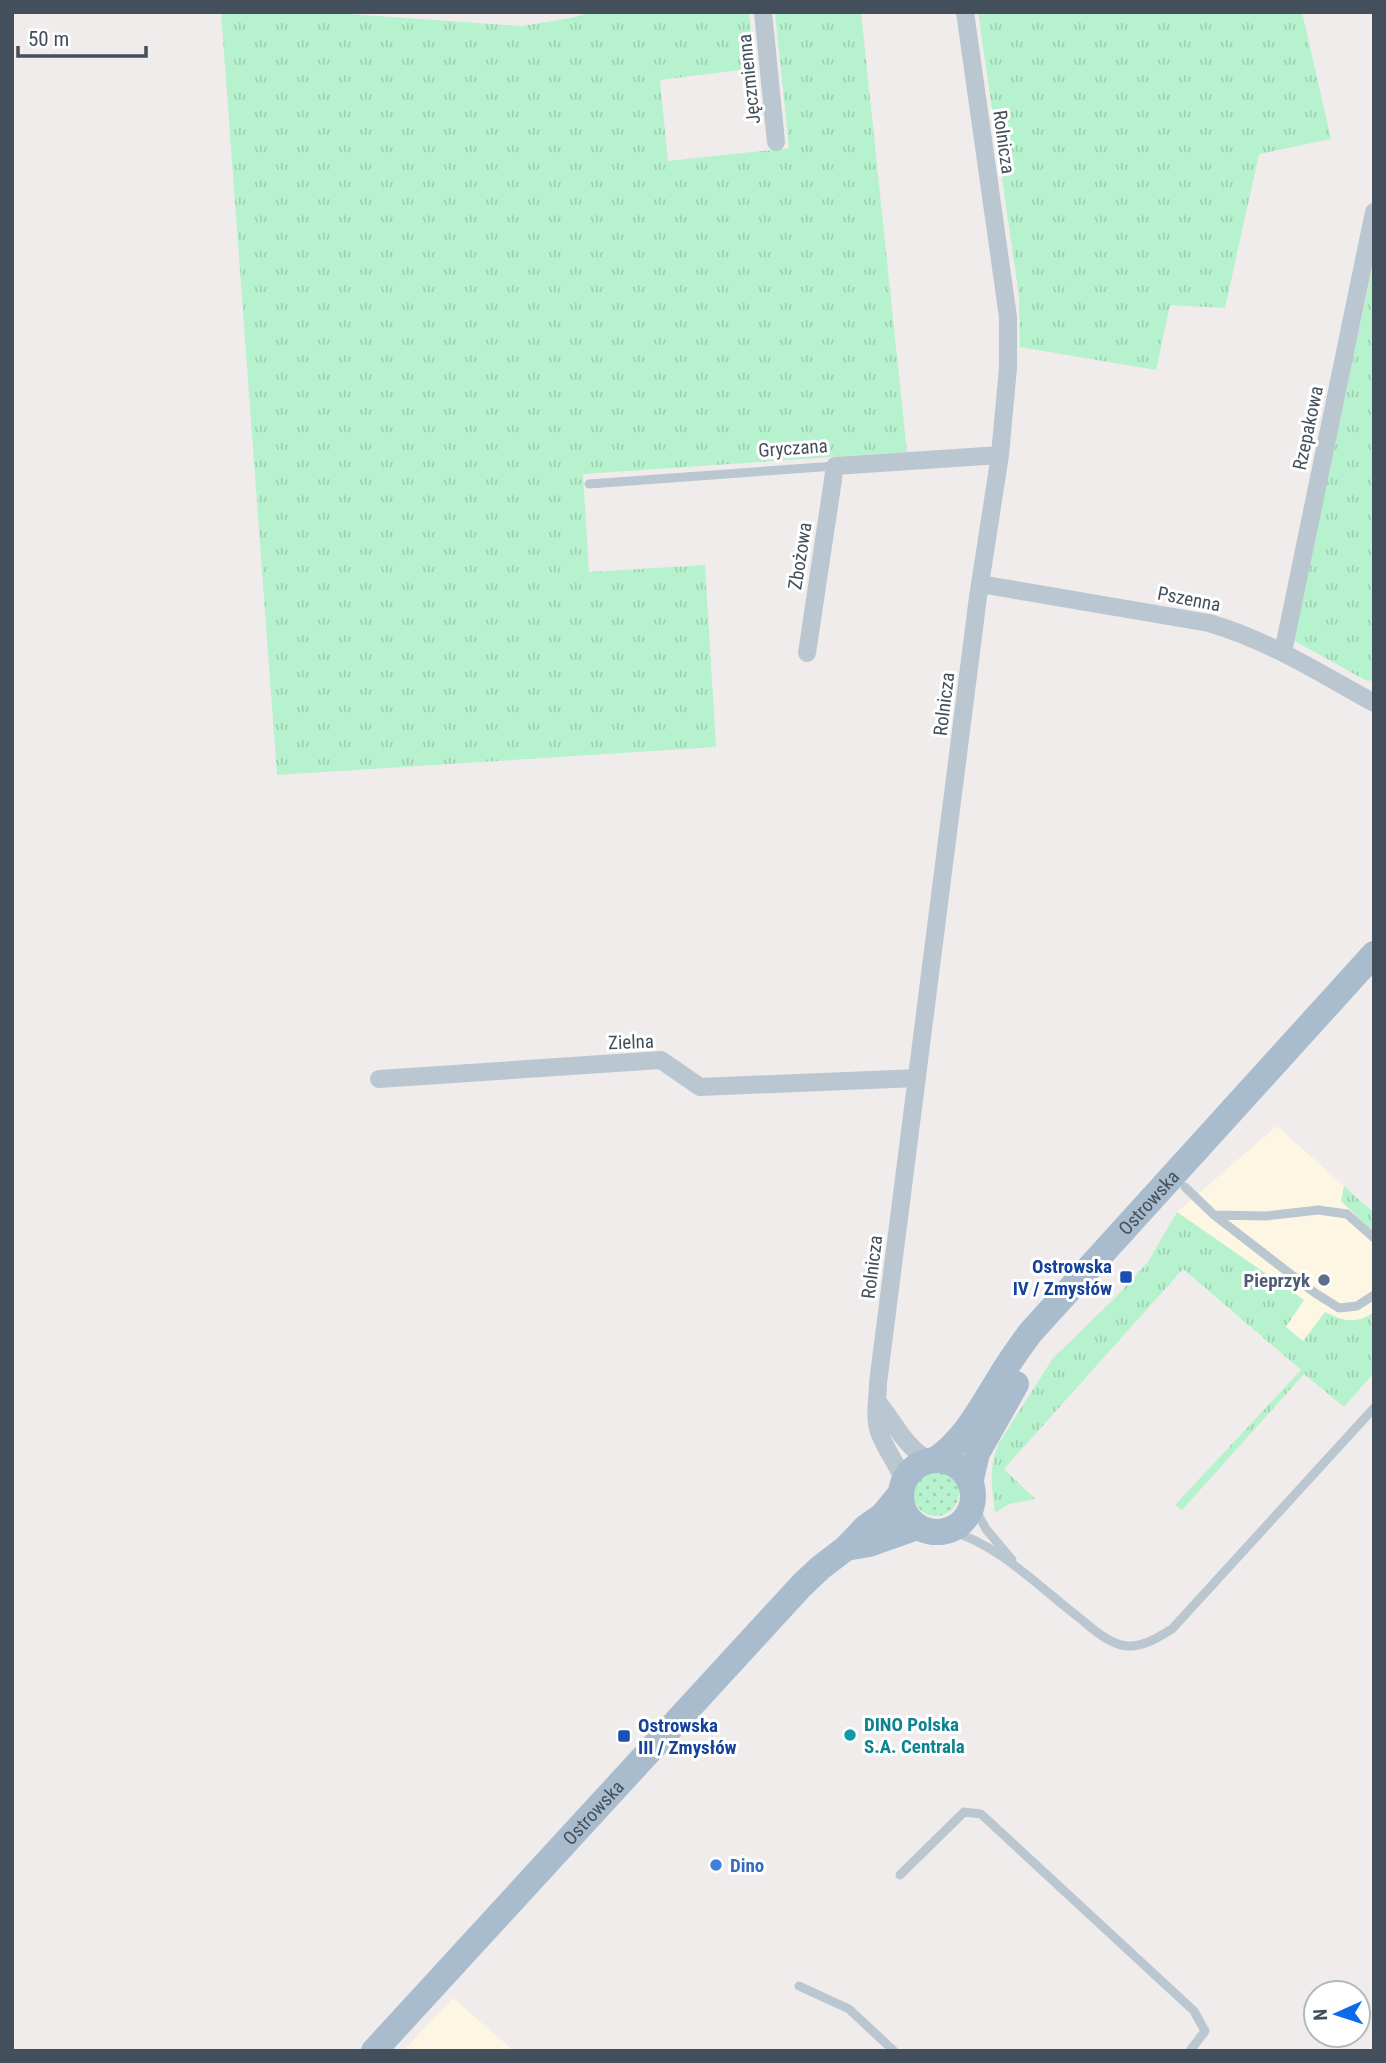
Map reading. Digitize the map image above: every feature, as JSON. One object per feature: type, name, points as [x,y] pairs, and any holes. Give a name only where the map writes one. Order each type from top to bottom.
[{"type":"main road","name":"Ostrowska","points":[[932,1461],[951,1449],[969,1428],[1030,1333],[1374,954]]},
{"type":"main road","name":"Ostrowska","points":[[971,1493],[977,1453],[1030,1362],[1059,1325],[1374,980]]},
{"type":"main road","points":[[932,1461],[954,1464],[964,1472],[971,1493],[964,1520],[948,1530],[936,1532],[917,1527],[905,1512],[903,1487],[912,1470],[932,1461]]},
{"type":"main road","name":"Ostrowska","points":[[374,2051],[801,1586],[883,1515],[903,1487]]},
{"type":"main road","name":"Ostrowska","points":[[846,1548],[869,1544],[917,1527]]},
{"type":"street","name":"Jęczmienna","points":[[763,12],[776,142]]},
{"type":"street","name":"Rolnicza","points":[[903,1487],[898,1465],[877,1428],[878,1383],[980,584],[1000,455],[1008,368],[1008,317],[965,12]]},
{"type":"street","name":"Rzepakowa","points":[[1283,652],[1374,212]]},
{"type":"street","name":"Gryczana","points":[[835,466],[1000,455]]},
{"type":"street","name":"Zbożowa","points":[[807,653],[835,466]]},
{"type":"street","name":"Pszenna","points":[[980,584],[1209,623],[1240,632],[1283,652],[1374,703]]},
{"type":"street","name":"Zielna","points":[[379,1079],[661,1060],[699,1087],[917,1078]]},
{"type":"street","points":[[878,1402],[905,1442],[915,1452],[932,1461]]},
{"type":"lane","name":"Gryczana","points":[[589,484],[835,466]]},
{"type":"lane","points":[[1185,1187],[1214,1215],[1315,1293],[1339,1308],[1357,1306],[1374,1296]]},
{"type":"lane","points":[[1214,1215],[1266,1216],[1318,1210],[1347,1214],[1374,1238]]},
{"type":"lane","points":[[948,1530],[975,1539],[1020,1570],[1104,1638],[1127,1646],[1153,1642],[1172,1629],[1374,1408]]},
{"type":"lane","points":[[971,1493],[986,1529],[1020,1570]]},
{"type":"lane","points":[[900,1875],[964,1812],[981,1814],[1194,2011],[1205,2031],[1190,2051]]},
{"type":"lane","points":[[799,1986],[849,2009],[894,2051]]},
{"type":"shaded area","points":[[1277,1126],[1374,1213],[1374,1373],[1344,1407],[1157,1247],[1177,1212]]},
{"type":"shaded area","points":[[453,1998],[514,2051],[403,2051]]},
{"type":"green space","points":[[221,12],[319,12],[522,26],[593,12],[749,12],[755,68],[660,80],[668,161],[789,148],[775,12],[861,12],[907,452],[583,474],[589,572],[705,565],[716,747],[277,775]]},
{"type":"green space","points":[[978,12],[1302,12],[1331,139],[1259,154],[1225,308],[1170,305],[1156,370],[1020,347],[1019,296]]},
{"type":"green space","points":[[1374,259],[1374,681],[1365,680],[1293,640]]},
{"type":"green space","points":[[1344,1186],[1374,1213],[1374,1233],[1341,1201]]},
{"type":"green space","points":[[1177,1212],[1304,1300],[1286,1327],[1303,1341],[1325,1312],[1338,1318],[1355,1320],[1374,1312],[1374,1373],[1344,1407],[1304,1374],[1182,1510],[1175,1505],[1301,1370],[1183,1269],[1004,1469],[1035,1499],[1009,1504],[995,1513],[992,1469],[999,1443],[1053,1358],[1148,1262]]},
{"type":"green space","points":[[936,1470],[952,1477],[959,1493],[952,1509],[936,1516],[920,1509],[913,1493],[920,1477]]},
{"type":"place","name":"Ostrowska IV / Zmysłów","points":[[1126,1277]]},
{"type":"place","name":"Pieprzyk","points":[[1324,1280]]},
{"type":"place","name":"DINO Polska S.A. Centrala","points":[[850,1735]]},
{"type":"place","name":"Ostrowska III / Zmysłów","points":[[624,1736]]},
{"type":"place","name":"Dino","points":[[716,1865]]}]
